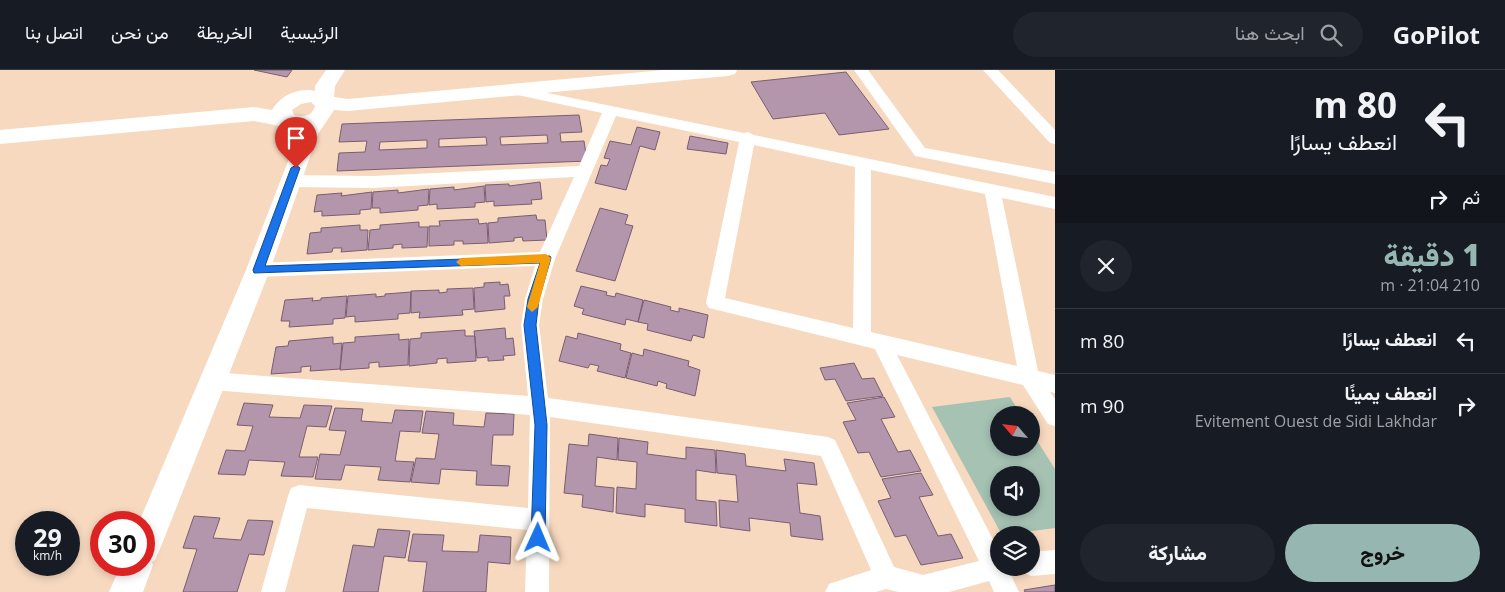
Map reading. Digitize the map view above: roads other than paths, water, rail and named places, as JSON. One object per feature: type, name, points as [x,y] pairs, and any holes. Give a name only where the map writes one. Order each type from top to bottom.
[{"type":"main road","points":[[321,112],[357,104],[518,91],[728,70]]},
{"type":"main road","points":[[0,137],[254,114],[294,116],[310,128],[321,112],[324,91],[334,73]]},
{"type":"main road","points":[[294,116],[334,73]]},
{"type":"main road","points":[[155,522],[258,270],[291,181],[294,116],[311,96],[321,112]]},
{"type":"main road","points":[[126,592],[133,576]]},
{"type":"street","points":[[861,70],[920,152],[1055,178]]},
{"type":"street","points":[[990,70],[1055,140]]},
{"type":"street","points":[[518,91],[1055,203]]},
{"type":"street","points":[[537,592],[541,425],[530,325],[534,299],[546,258],[611,110]]},
{"type":"street","points":[[748,138],[715,303],[1055,384]]},
{"type":"street","points":[[862,162],[871,340],[990,554]]},
{"type":"street","points":[[291,181],[373,182],[584,171]]},
{"type":"street","points":[[992,189],[1029,377],[1055,417]]},
{"type":"street","points":[[258,270],[546,258]]},
{"type":"street","points":[[212,381],[539,406],[828,447],[886,577]]},
{"type":"street","points":[[273,592],[299,496],[538,520]]},
{"type":"street","points":[[1040,563],[1055,562]]},
{"type":"street","points":[[837,592],[886,577],[923,587],[990,569]]},
{"type":"street","points":[[1001,576],[1008,592]]}]
